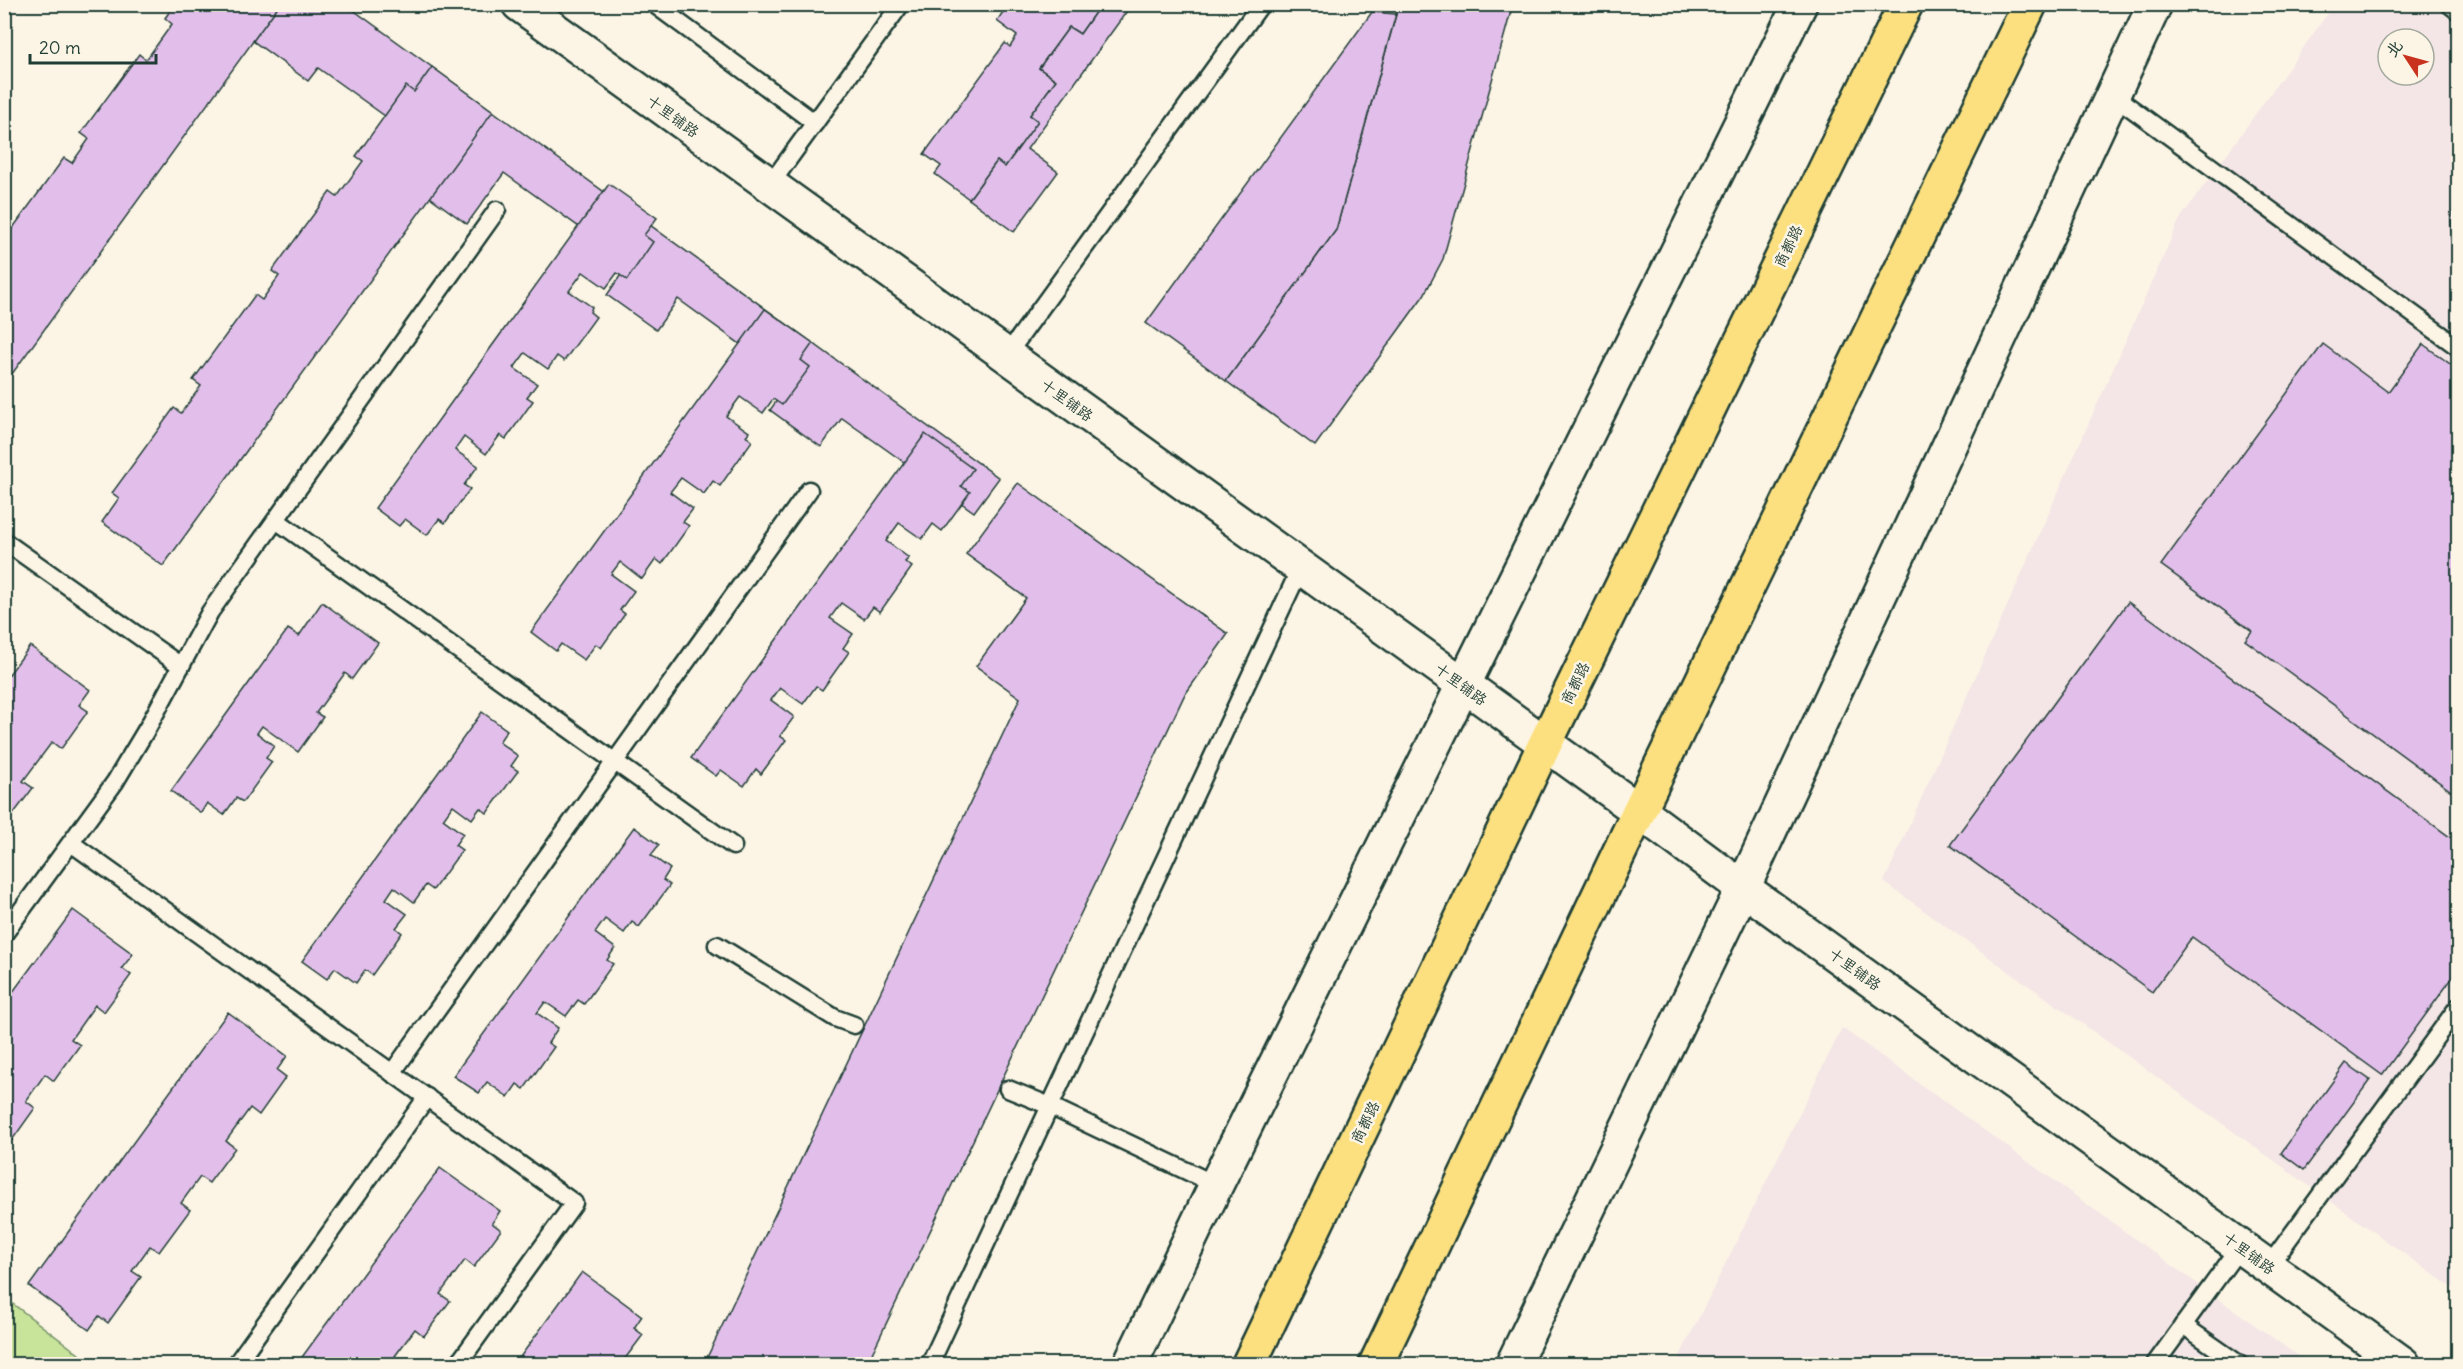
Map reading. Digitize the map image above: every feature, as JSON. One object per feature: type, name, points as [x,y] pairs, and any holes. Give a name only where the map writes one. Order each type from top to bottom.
[{"type":"main road","name":"商都路","points":[[1249,1365],[1545,744],[1906,4]]},
{"type":"main road","points":[[1376,1365],[1640,811],[2030,4]]},
{"type":"street","name":"十里铺路","points":[[519,4],[1300,569],[1640,811],[2403,1365]]},
{"type":"street","points":[[1130,1365],[1216,1185],[1800,4]]},
{"type":"street","points":[[1513,1365],[1743,888],[2155,4]]},
{"type":"lane","points":[[654,4],[815,123]]},
{"type":"lane","points":[[769,186],[901,4]]},
{"type":"lane","points":[[1006,356],[1261,4]]},
{"type":"lane","points":[[2449,4],[2458,12]]},
{"type":"lane","points":[[2113,95],[2458,347]]},
{"type":"lane","points":[[4,934],[115,782],[210,612],[498,210]]},
{"type":"lane","points":[[392,1073],[809,490]]},
{"type":"lane","points":[[276,520],[734,846]]},
{"type":"lane","points":[[4,541],[181,666]]},
{"type":"lane","points":[[930,1365],[1300,569]]},
{"type":"lane","points":[[71,843],[574,1203],[458,1365]]},
{"type":"lane","points":[[717,945],[835,1018],[854,1026]]},
{"type":"lane","points":[[2268,1267],[2458,1007]]},
{"type":"lane","points":[[1008,1089],[1050,1106],[1216,1185]]},
{"type":"lane","points":[[236,1365],[427,1097]]},
{"type":"lane","points":[[2155,1365],[2240,1247]]},
{"type":"lane","points":[[2184,1325],[2238,1365]]},
{"type":"shaded area","points":[[2334,5],[2458,5],[2458,1292],[1884,882],[2180,219]]},
{"type":"shaded area","points":[[1842,1028],[2309,1364],[1676,1364]]},
{"type":"green space","points":[[5,1298],[92,1364],[5,1364]]},
{"type":"building","points":[[175,4],[280,4],[4,385],[4,256],[10,249],[4,245],[4,240],[64,158],[72,163],[89,139],[81,133],[139,54],[146,60],[172,24],[165,18]]},
{"type":"building","points":[[272,4],[345,4],[999,478],[974,512],[842,418],[821,447],[770,410],[791,381],[678,299],[656,330],[607,295],[629,263],[504,173],[467,224],[430,197],[467,146],[399,97],[385,116],[318,68],[308,81],[253,41],[277,8]]},
{"type":"building","points":[[1008,4],[1101,4],[1080,34],[1069,27],[1039,68],[1056,80],[1030,115],[1038,121],[1005,167],[997,161],[969,199],[935,174],[941,166],[924,154],[1005,43],[1010,47],[1017,36],[997,21]]},
{"type":"building","points":[[1101,4],[1132,4],[1027,149],[1058,172],[1014,232],[969,199],[997,161],[1005,167],[1038,121],[1030,115],[1056,80],[1039,68],[1069,27],[1080,34]]},
{"type":"building","points":[[1399,4],[1513,4],[1443,259],[1424,295],[1315,446],[1226,381],[1336,230]]},
{"type":"building","points":[[1372,12],[1396,14],[1336,230],[1226,381],[1146,323]]},
{"type":"building","points":[[432,67],[493,111],[163,566],[102,522],[119,498],[112,493],[174,408],[181,413],[201,386],[193,380],[255,295],[262,300],[279,276],[272,271],[330,192],[337,197],[363,161],[356,156],[406,86],[414,92]]},
{"type":"building","points":[[609,184],[657,218],[644,235],[653,242],[627,280],[617,273],[606,288],[583,272],[569,291],[592,307],[590,312],[596,317],[564,361],[557,356],[548,369],[525,353],[514,368],[537,384],[527,397],[533,401],[506,439],[500,435],[486,454],[464,437],[455,450],[478,466],[464,485],[470,489],[445,523],[439,519],[427,535],[405,519],[399,526],[375,508]]},
{"type":"building","points":[[2458,193],[2458,253],[2452,241],[2451,220]]},
{"type":"building","points":[[765,309],[813,343],[801,360],[810,367],[782,405],[773,399],[763,413],[740,397],[726,416],[749,432],[746,436],[752,441],[720,486],[713,481],[704,494],[681,478],[670,492],[693,509],[683,522],[689,526],[662,564],[656,559],[642,579],[620,562],[611,574],[634,591],[620,610],[625,614],[601,648],[596,644],[584,660],[561,644],[556,651],[531,632]]},
{"type":"building","points":[[2323,344],[2388,392],[2423,344],[2458,370],[2458,796],[2245,640],[2252,631],[2161,565]]},
{"type":"building","points":[[925,434],[973,469],[961,486],[970,492],[942,531],[933,524],[922,539],[899,523],[886,541],[909,558],[905,562],[912,567],[880,612],[873,607],[864,619],[841,603],[830,618],[853,634],[843,648],[849,652],[822,690],[816,686],[803,704],[780,688],[771,700],[794,717],[780,736],[786,740],[761,774],[756,769],[744,786],[721,770],[716,776],[691,758]]},
{"type":"building","points":[[1018,483],[1228,634],[1184,696],[867,1364],[704,1364],[1020,698],[976,666],[1026,598],[966,554]]},
{"type":"building","points":[[322,602],[378,643],[352,679],[345,673],[316,713],[323,717],[298,752],[262,726],[257,733],[274,746],[266,758],[272,762],[243,802],[236,798],[224,815],[207,803],[201,813],[171,791],[288,629],[299,636]]},
{"type":"building","points":[[2128,602],[2458,843],[2458,970],[2382,1075],[2192,937],[2152,992],[1950,845]]},
{"type":"building","points":[[30,646],[90,690],[79,705],[88,711],[61,749],[52,742],[23,781],[33,788],[5,825],[4,681]]},
{"type":"building","points":[[482,712],[507,730],[499,742],[518,756],[511,766],[518,771],[487,813],[480,808],[472,819],[453,805],[443,819],[463,834],[455,845],[462,850],[433,890],[426,885],[414,902],[394,887],[386,899],[407,914],[396,928],[402,933],[372,975],[365,970],[356,983],[335,968],[327,979],[302,961]]},
{"type":"building","points":[[634,827],[659,845],[651,855],[670,869],[663,880],[670,885],[639,927],[632,922],[624,933],[605,919],[595,933],[615,948],[607,960],[613,964],[584,1004],[578,1000],[566,1016],[545,1002],[537,1013],[558,1028],[548,1043],[554,1047],[524,1089],[517,1084],[508,1097],[487,1082],[479,1093],[453,1076]]},
{"type":"building","points":[[73,910],[133,954],[122,968],[131,975],[104,1012],[95,1005],[71,1039],[80,1045],[54,1081],[45,1074],[26,1101],[35,1108],[5,1150],[4,1004]]},
{"type":"building","points":[[228,1012],[287,1056],[277,1070],[286,1077],[259,1115],[250,1108],[226,1141],[235,1148],[209,1183],[200,1177],[181,1203],[190,1210],[159,1252],[150,1246],[132,1271],[141,1277],[108,1323],[99,1316],[89,1330],[29,1286]]},
{"type":"building","points":[[2346,1063],[2370,1080],[2304,1170],[2281,1153]]},
{"type":"building","points":[[440,1168],[500,1211],[492,1223],[501,1230],[474,1267],[465,1260],[440,1294],[450,1301],[424,1336],[415,1329],[395,1356],[404,1364],[297,1364]]},
{"type":"building","points":[[582,1272],[642,1316],[634,1328],[643,1335],[621,1364],[515,1364]]}]
